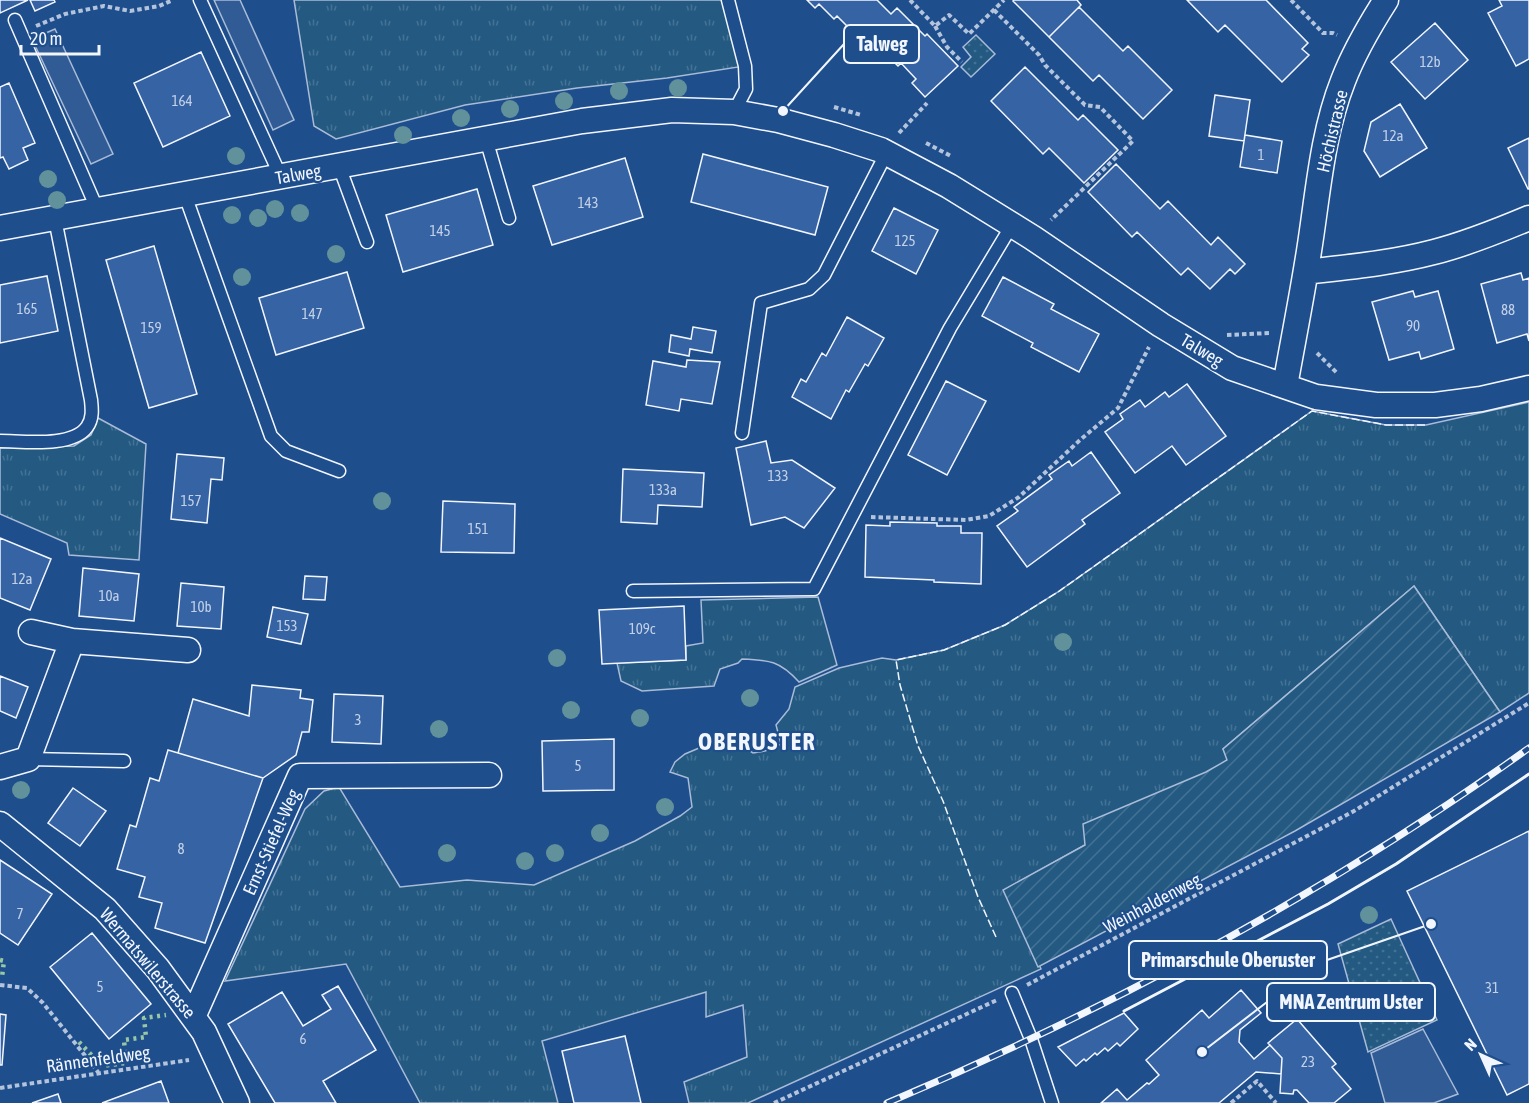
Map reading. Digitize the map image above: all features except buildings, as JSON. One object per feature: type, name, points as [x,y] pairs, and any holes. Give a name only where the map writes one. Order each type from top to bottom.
[{"type":"street","name":"Höchistrasse","points":[[1285,386],[1334,111],[1343,80],[1358,48],[1386,0]]},
{"type":"street","name":"Talweg","points":[[0,228],[582,121],[672,110],[734,112],[778,120],[884,151],[950,186],[1033,238],[1161,325],[1232,368],[1316,397],[1376,405],[1435,405],[1481,399],[1529,388]]},
{"type":"street","points":[[1306,272],[1370,265],[1432,253],[1471,241],[1529,218]]},
{"type":"street","points":[[31,632],[72,641],[188,650]]},
{"type":"street","points":[[0,767],[28,759],[72,641]]},
{"type":"street","name":"Ernst-Stiefel-Weg","points":[[194,1016],[300,776],[489,775]]},
{"type":"street","name":"Wermatswilerstrasse","points":[[0,824],[105,909],[158,969],[204,1032],[237,1103]]},
{"type":"lane","points":[[200,0],[280,177]]},
{"type":"lane","points":[[728,0],[745,66],[746,89],[734,112]]},
{"type":"lane","points":[[15,20],[98,211]]},
{"type":"lane","points":[[486,139],[509,218]]},
{"type":"lane","points":[[742,433],[761,303],[809,290],[824,275],[884,151]]},
{"type":"lane","points":[[339,166],[367,242]]},
{"type":"lane","points":[[185,195],[271,436],[286,451],[339,471]]},
{"type":"lane","points":[[0,441],[55,441],[69,438],[81,434],[88,426],[92,416],[91,400],[56,219]]},
{"type":"lane","points":[[633,591],[814,589],[950,328],[1012,225]]},
{"type":"lane","points":[[28,759],[124,761]]},
{"type":"lane","points":[[1012,993],[1031,1039],[1052,1103]]},
{"type":"path","points":[[20,33],[65,14],[104,6],[130,11],[159,6],[173,0]]},
{"type":"path","points":[[910,0],[935,26],[946,46],[962,62]]},
{"type":"path","points":[[935,26],[950,15],[969,34],[1004,0]]},
{"type":"path","points":[[1291,0],[1323,33],[1333,33],[1358,48]]},
{"type":"path","points":[[994,10],[1085,105],[1100,107],[1133,141],[1033,238]]},
{"type":"path","points":[[884,151],[927,103]]},
{"type":"path","points":[[825,105],[848,109],[869,118]]},
{"type":"path","points":[[890,127],[910,136]]},
{"type":"path","points":[[921,140],[951,156]]},
{"type":"path","points":[[1050,221],[1060,227]]},
{"type":"path","points":[[852,517],[966,520],[989,516],[1019,497],[1118,408],[1161,325]]},
{"type":"path","points":[[1217,329],[1227,335],[1295,332],[1340,377]]},
{"type":"path","name":"Weinhaldenweg","points":[[774,1103],[1012,993],[1354,811],[1529,703]]},
{"type":"path","points":[[0,985],[27,988],[43,1003],[98,1072]]},
{"type":"path","name":"Rännenfeldweg","points":[[0,1088],[200,1058]]},
{"type":"path","points":[[1231,1103],[1257,1081],[1276,1103]]},
{"type":"green space","points":[[294,0],[729,0],[745,66],[465,105],[336,139],[314,126]]},
{"type":"green space","points":[[976,35],[995,54],[971,77],[961,67],[971,57],[963,47]]},
{"type":"green space","points":[[1529,402],[1529,693],[1500,712],[1414,586],[1223,749],[1228,760],[1004,890],[1041,969],[748,1103],[689,1103],[684,1082],[747,1057],[743,1005],[706,1017],[706,992],[542,1041],[558,1103],[420,1103],[346,964],[225,981],[305,809],[324,791],[339,787],[400,887],[467,880],[534,885],[635,841],[692,807],[688,778],[670,772],[675,762],[685,754],[720,739],[737,743],[753,753],[765,751],[781,744],[776,725],[789,709],[795,687],[839,668],[882,658],[896,660],[944,650],[1005,625],[1058,592],[1312,411],[1386,425],[1426,425]]},
{"type":"green space","points":[[98,418],[146,444],[139,560],[69,555],[67,543],[0,514],[0,448],[74,446],[91,435]]},
{"type":"green space","points":[[1414,586],[1500,712],[1295,831],[1038,967],[1003,890],[1085,845],[1083,824],[1206,772],[1227,760],[1223,749]]},
{"type":"green space","points":[[818,597],[837,665],[799,682],[774,663],[742,659],[738,663],[720,669],[714,686],[642,691],[621,681],[617,663],[686,660],[686,646],[703,643],[701,600]]},
{"type":"green space","points":[[1391,919],[1437,1020],[1368,1052],[1338,944]]},
{"type":"shaded area","points":[[214,0],[240,0],[294,120],[273,130]]},
{"type":"shaded area","points":[[55,29],[113,154],[91,164],[32,39]]},
{"type":"shaded area","points":[[1423,1029],[1458,1094],[1434,1103],[1385,1103],[1371,1053]]},
{"type":"railway","points":[[887,1103],[1054,1028],[1218,944],[1376,850],[1529,748]]},
{"type":"hedge","points":[[0,960],[4,961],[2,977]]},
{"type":"hedge","points":[[79,1042],[102,1066],[126,1063],[124,1040],[146,1037],[144,1018],[166,1015]]},
{"type":"fence","points":[[996,937],[978,897],[943,801],[918,746],[900,685],[896,660],[944,650],[1005,625],[1058,592],[1312,411],[1386,425],[1426,425]]},
{"type":"wall","points":[[1124,1011],[1328,904],[1396,864],[1529,774]]},
{"type":"place","name":"Talweg","points":[[783,111]]},
{"type":"place","name":"Primarschule Oberuster","points":[[1431,924]]},
{"type":"place","name":"MNA Zentrum Uster","points":[[1202,1052]]},
{"type":"district","name":"OBERUSTER","points":[[757,741]]}]
